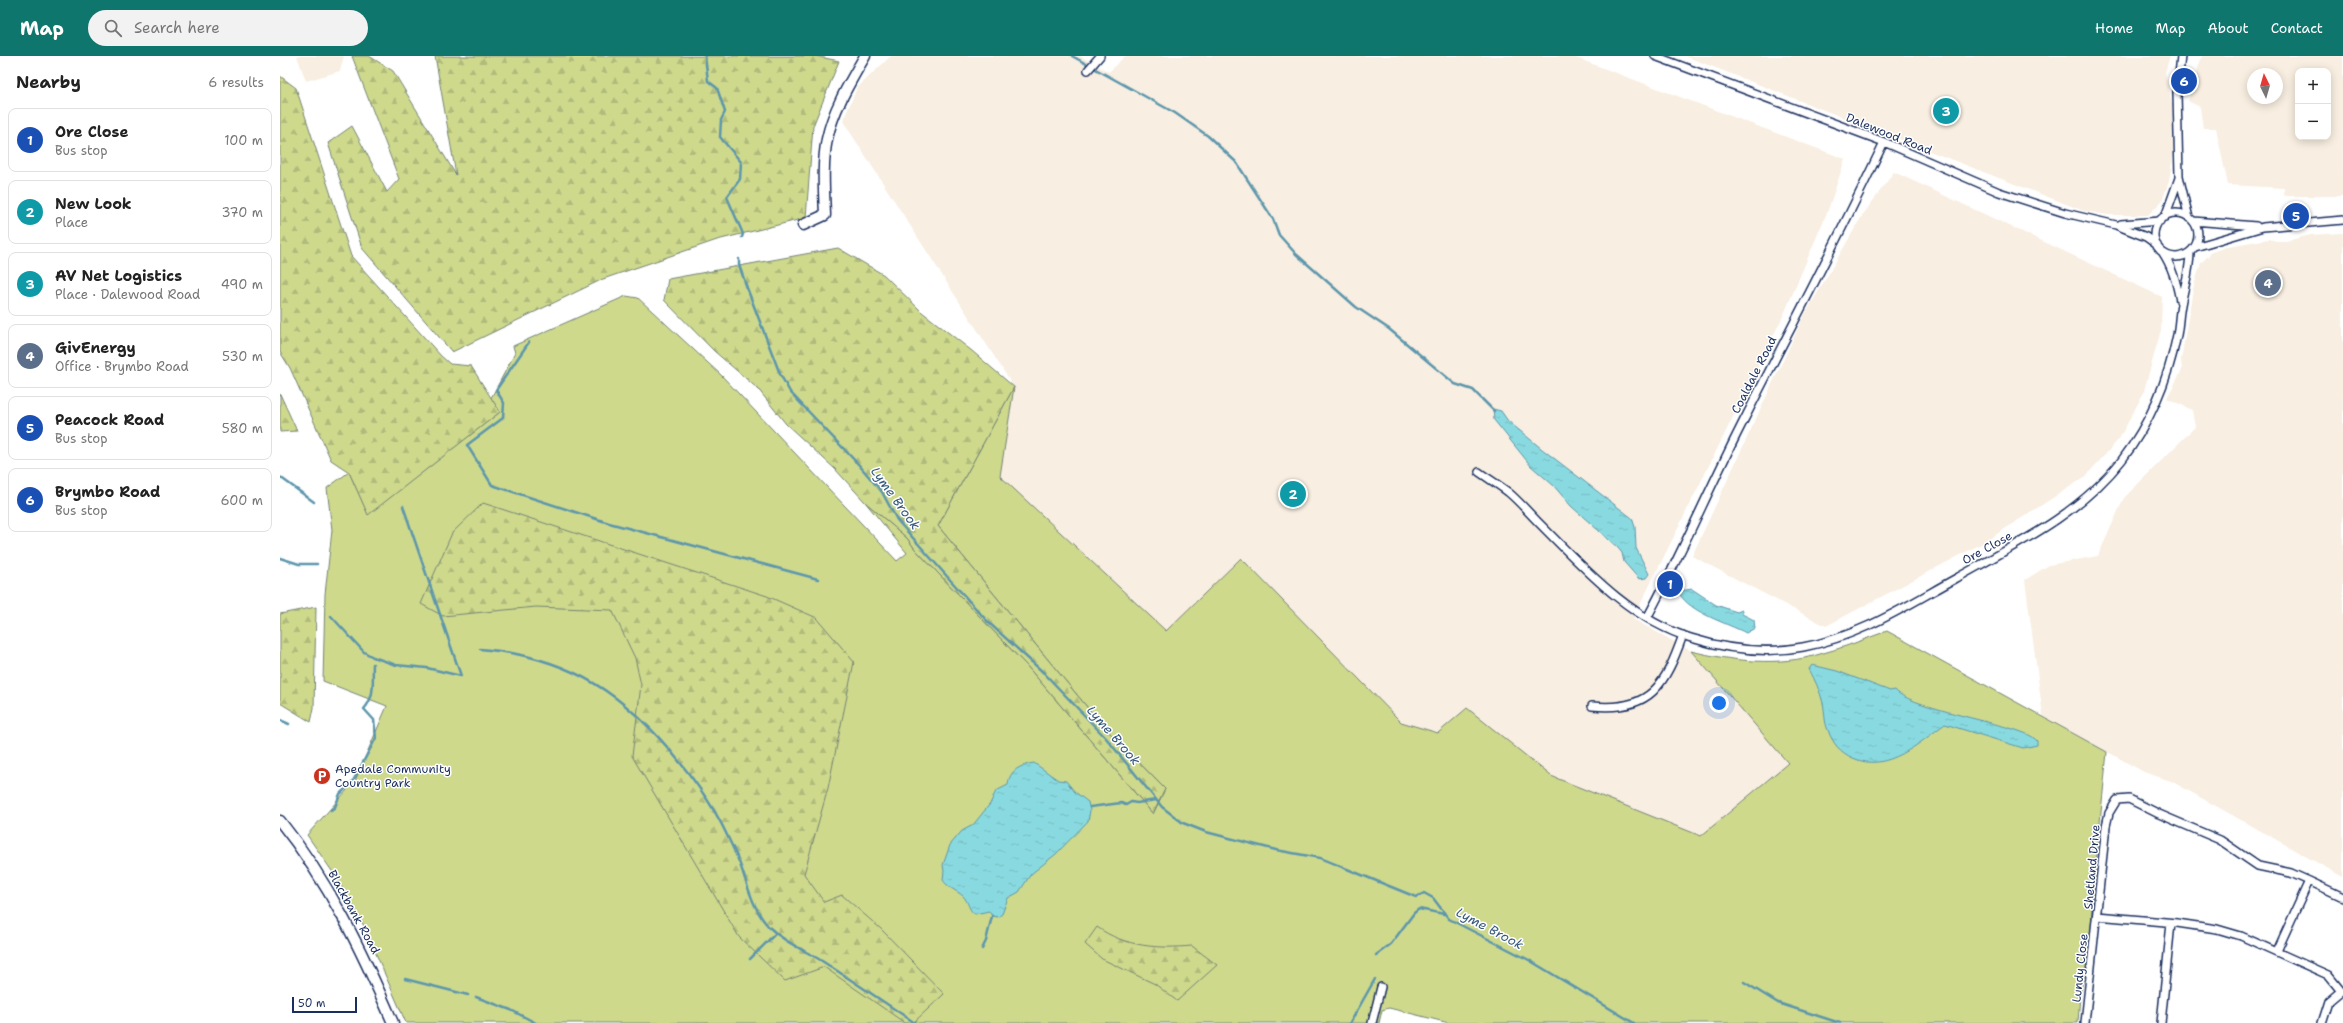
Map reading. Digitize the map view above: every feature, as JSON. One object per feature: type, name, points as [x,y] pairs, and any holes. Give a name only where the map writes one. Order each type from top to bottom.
[{"type":"main road","points":[[803,225],[825,215],[823,175],[827,138],[845,91],[865,56]]},
{"type":"main road","name":"Blackbank Road","points":[[280,821],[309,860],[345,918],[363,954],[393,1023]]},
{"type":"street","points":[[1088,70],[1100,56]]},
{"type":"street","name":"Dalewood Road","points":[[1655,56],[1884,142],[1999,192],[2065,213],[2116,225],[2146,237],[2159,248]]},
{"type":"street","points":[[2181,56],[2177,93],[2179,176],[2191,219],[2198,235],[2193,249]]},
{"type":"street","name":"Coaldale Road","points":[[1647,618],[1671,574],[1713,482],[1849,216],[1884,142]]},
{"type":"street","points":[[2179,176],[2162,219],[2154,233],[2159,248],[2174,257],[2193,249],[2263,227]]},
{"type":"street","points":[[2162,219],[2176,214],[2191,219],[2263,227],[2343,220]]},
{"type":"street","name":"Dalewood Road","points":[[2116,225],[2162,219]]},
{"type":"street","name":"Ore Close","points":[[2159,248],[2169,262],[2177,284],[2181,305]]},
{"type":"street","name":"Ore Close","points":[[1479,472],[1509,492],[1613,593],[1647,618],[1683,636],[1734,648],[1768,650],[1800,648],[1833,640],[1860,630],[1897,612],[2052,524],[2081,502],[2105,479],[2123,458],[2145,425],[2159,397],[2170,366],[2193,249]]},
{"type":"street","points":[[1592,706],[1611,708],[1632,705],[1653,692],[1668,675],[1683,636]]},
{"type":"street","name":"Shetland Drive","points":[[2342,991],[2328,975],[2242,936],[2217,929],[2097,916],[2106,826],[2113,806],[2121,798],[2129,798],[2159,814],[2220,840],[2258,866],[2291,874],[2343,897]]},
{"type":"street","points":[[2277,951],[2309,881]]},
{"type":"street","name":"Lundy Close","points":[[2085,1023],[2097,916]]},
{"type":"street","points":[[2161,1023],[2171,923]]},
{"type":"street","points":[[1372,1023],[1381,987]]},
{"type":"street","points":[[2322,1023],[2328,1001],[2342,991]]},
{"type":"shaded area","points":[[297,56],[344,56],[340,71],[306,81]]},
{"type":"shaded area","points":[[891,56],[1080,56],[1109,72],[1125,56],[1571,56],[1845,159],[1828,210],[1784,314],[1633,619],[1691,651],[1788,763],[1701,836],[1551,776],[1467,708],[1438,733],[1401,722],[1241,558],[1166,631],[1000,476],[1014,387],[843,121],[857,88]]},
{"type":"shaded area","points":[[1685,56],[2170,56],[2165,72],[2172,105],[2173,155],[2169,181],[2162,201],[2148,215],[2108,215],[2084,211]]},
{"type":"shaded area","points":[[2202,56],[2343,56],[2343,196],[2284,196],[2284,188],[2228,185],[2216,128],[2203,128],[2200,107],[2188,101]]},
{"type":"shaded area","points":[[1894,172],[2162,297],[2161,330],[2143,394],[2119,439],[2085,477],[1983,543],[1826,626],[1692,556],[1803,318],[1862,216]]},
{"type":"shaded area","points":[[2343,233],[2343,877],[2171,781],[2144,772],[2043,716],[2025,580],[2049,565],[2098,556],[2124,498],[2195,427],[2192,410],[2167,398],[2182,370],[2181,360],[2193,289],[2201,263],[2212,252],[2229,246],[2269,239],[2286,241],[2311,235]]},
{"type":"green space","points":[[352,56],[369,56],[393,71],[456,175],[435,56],[815,56],[839,61],[813,126],[806,218],[717,240],[603,279],[452,352],[362,248],[328,143],[352,126],[387,192],[399,179]]},
{"type":"green space","points":[[280,76],[296,88],[351,256],[441,356],[450,364],[471,366],[500,412],[368,515],[349,472],[331,460],[290,368],[280,352]]},
{"type":"green space","points":[[838,248],[884,275],[922,312],[972,351],[1014,387],[938,526],[1101,724],[1165,789],[1153,814],[1027,666],[915,549],[907,538],[865,502],[835,469],[786,424],[758,389],[714,351],[664,300],[668,279]]},
{"type":"green space","points":[[626,296],[638,298],[721,375],[897,561],[907,553],[865,502],[907,538],[915,549],[1027,666],[1153,814],[1165,789],[1101,724],[938,526],[1014,387],[1000,476],[1166,631],[1241,558],[1401,722],[1438,733],[1467,708],[1551,776],[1701,836],[1788,763],[1691,651],[1739,660],[1788,660],[1829,652],[1887,631],[2107,752],[2092,903],[2091,943],[2080,995],[2078,1023],[1449,1023],[1389,1008],[1382,1010],[1379,1023],[406,1023],[364,926],[334,874],[307,835],[355,781],[387,706],[323,681],[325,594],[332,530],[327,488],[349,472],[368,514],[500,412],[491,398],[515,353],[513,346]]},
{"type":"green space","points":[[280,394],[297,431],[280,432]]},
{"type":"green space","points":[[483,503],[767,596],[817,618],[854,662],[828,788],[804,874],[824,902],[842,895],[881,929],[944,994],[913,1023],[905,1023],[824,967],[785,981],[739,937],[632,756],[641,685],[635,658],[612,610],[536,607],[443,616],[421,604],[452,533]]},
{"type":"green space","points":[[316,607],[314,708],[311,722],[280,703],[280,614]]},
{"type":"green space","points":[[1097,927],[1108,934],[1131,943],[1155,947],[1192,946],[1217,965],[1177,1001],[1155,984],[1102,959],[1085,944]]},
{"type":"water","points":[[1493,409],[1501,411],[1508,421],[1542,449],[1632,518],[1635,527],[1636,548],[1649,574],[1646,578],[1639,579],[1624,562],[1622,553],[1618,548],[1571,506],[1553,485],[1531,466],[1494,420]]},
{"type":"water","points":[[1692,589],[1716,605],[1737,612],[1742,610],[1742,614],[1754,620],[1755,628],[1746,633],[1700,612],[1684,600],[1679,593],[1680,591]]},
{"type":"water","points":[[1812,665],[1837,671],[1890,691],[1895,690],[1902,696],[1932,707],[2028,734],[2037,741],[2037,745],[2023,748],[1945,724],[1914,747],[1890,759],[1878,762],[1866,762],[1853,758],[1844,753],[1838,747],[1830,735],[1826,724],[1822,699],[1809,669]]},
{"type":"water","points":[[1034,763],[1058,780],[1066,781],[1075,792],[1088,802],[1090,811],[1088,821],[1056,854],[1031,874],[1019,892],[1008,898],[1002,914],[998,917],[992,916],[989,911],[975,914],[963,896],[943,880],[943,865],[950,845],[962,831],[973,825],[990,804],[996,791],[1008,785],[1013,772],[1016,769]]},
{"type":"waterway","name":"Lyme Brook","points":[[705,56],[708,81],[717,88],[725,112],[721,120],[720,137],[741,162],[740,179],[727,197],[743,234],[742,237]]},
{"type":"waterway","points":[[1072,56],[1175,113],[1208,136],[1236,162],[1273,219],[1279,235],[1296,254],[1356,307],[1389,329],[1455,384],[1473,390],[1494,411]]},
{"type":"waterway","name":"Lyme Brook","points":[[739,259],[739,265],[747,288],[780,374],[790,392],[859,465],[882,492],[897,520],[952,582],[988,622],[1044,673],[1106,738],[1162,807],[1183,823],[1206,832],[1276,850],[1320,858],[1416,897],[1424,893],[1433,898],[1449,919],[1529,960],[1634,1023]]},
{"type":"waterway","points":[[529,342],[496,390],[504,403],[503,418],[467,445],[492,485],[609,523],[818,579]]},
{"type":"waterway","points":[[280,477],[314,502]]},
{"type":"waterway","points":[[331,616],[364,652],[373,657],[396,665],[427,668],[461,676],[403,506]]},
{"type":"waterway","points":[[280,558],[299,564],[317,564]]},
{"type":"waterway","points":[[480,649],[512,653],[542,660],[569,670],[594,683],[618,699],[640,718],[661,740],[682,765],[711,805],[721,822],[736,855],[759,914],[769,927],[788,941],[822,961],[915,1023]]},
{"type":"waterway","points":[[331,810],[335,807],[340,794],[353,781],[376,738],[374,720],[364,709],[368,704],[372,693],[373,664]]},
{"type":"waterway","points":[[280,720],[289,724]]},
{"type":"waterway","points":[[1090,807],[1121,803],[1126,805],[1131,802],[1137,803],[1156,800]]},
{"type":"waterway","points":[[1376,955],[1391,944],[1414,913],[1419,909],[1444,914]]},
{"type":"waterway","points":[[982,949],[986,941],[992,916]]},
{"type":"waterway","points":[[750,959],[776,933]]},
{"type":"waterway","points":[[405,979],[468,995]]},
{"type":"waterway","points":[[1350,1023],[1375,979]]},
{"type":"waterway","points":[[1744,982],[1778,1003],[1840,1023]]},
{"type":"waterway","points":[[476,997],[511,1010],[536,1023]]},
{"type":"place","name":"Brymbo Road","points":[[2184,81]]},
{"type":"place","name":"AV Net Logistics","points":[[1946,111]]},
{"type":"place","name":"Peacock Road","points":[[2296,216]]},
{"type":"place","name":"GivEnergy","points":[[2268,283]]},
{"type":"place","name":"New Look","points":[[1293,494]]},
{"type":"place","name":"Ore Close","points":[[1670,584]]},
{"type":"place","name":"Apedale Community Country Park","points":[[322,776]]}]
